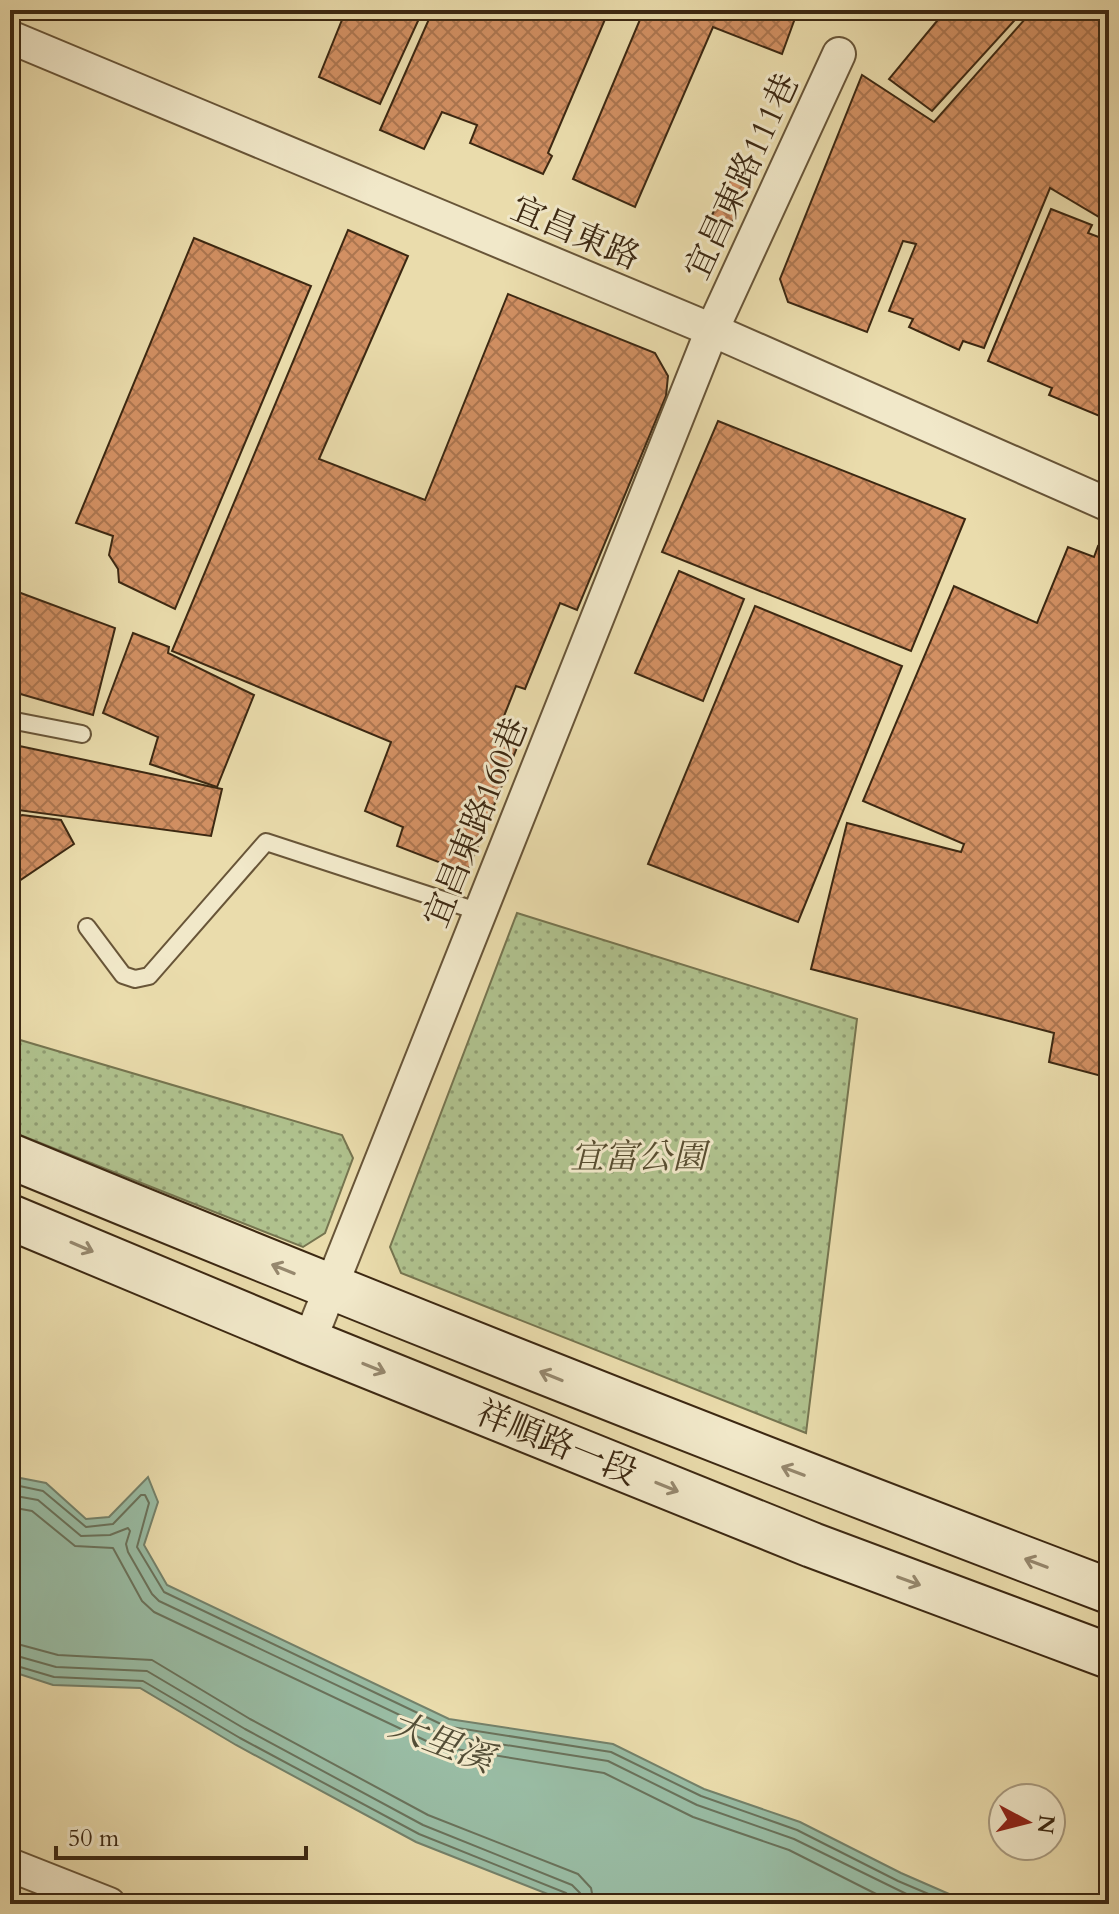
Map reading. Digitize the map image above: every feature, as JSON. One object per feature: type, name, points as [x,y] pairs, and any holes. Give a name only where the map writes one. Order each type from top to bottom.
[{"type":"street","name":"宜昌東路","points":[[10,37],[712,330],[1109,505]]},
{"type":"street","name":"宜昌東路111巷","points":[[712,330],[839,54]]},
{"type":"street","name":"宜昌東路160巷","points":[[309,1342],[712,330]]},
{"type":"street","name":"祥順路一段","points":[[10,1156],[331,1289],[765,1461],[1109,1591]]},
{"type":"street","name":"祥順路一段","points":[[10,1217],[309,1342],[812,1545],[1109,1656]]},
{"type":"street","points":[[10,1865],[109,1904]]},
{"type":"lane","points":[[10,720],[82,734]]},
{"type":"lane","points":[[87,927],[123,975],[135,979],[149,976],[266,842],[480,912]]},
{"type":"green space","name":"宜富公園","points":[[517,913],[857,1019],[806,1433],[401,1273],[390,1247]]},
{"type":"green space","points":[[10,1037],[342,1135],[353,1158],[325,1233],[303,1247],[10,1131]]},
{"type":"water","name":"大里溪","points":[[10,1476],[46,1483],[86,1519],[109,1517],[148,1477],[158,1502],[144,1545],[167,1585],[449,1719],[613,1744],[704,1789],[800,1822],[901,1873],[972,1904],[573,1904],[416,1842],[236,1745],[140,1688],[53,1685],[10,1671]]},
{"type":"building","points":[[346,10],[423,10],[380,104],[319,77]]},
{"type":"building","points":[[433,10],[609,10],[548,153],[552,156],[543,174],[470,143],[477,125],[442,112],[424,149],[380,130]]},
{"type":"building","points":[[644,10],[798,10],[782,54],[713,27],[635,207],[573,179]]},
{"type":"building","points":[[927,10],[1024,10],[932,111],[889,79],[937,21]]},
{"type":"building","points":[[1033,10],[1109,10],[1109,223],[1050,188],[984,348],[963,341],[959,350],[909,327],[913,319],[889,311],[916,244],[903,241],[867,332],[788,302],[780,279],[862,75],[934,122]]},
{"type":"building","points":[[736,161],[756,169],[729,230],[709,222]]},
{"type":"building","points":[[1051,209],[1092,225],[1088,233],[1109,241],[1109,402],[1102,417],[1049,395],[1052,388],[988,361]]},
{"type":"building","points":[[348,230],[408,256],[319,459],[425,500],[508,294],[655,353],[668,376],[666,396],[577,610],[560,603],[525,689],[516,686],[498,731],[520,740],[467,873],[397,846],[403,827],[365,811],[391,742],[172,651]]},
{"type":"building","points":[[194,238],[311,286],[175,609],[119,582],[118,569],[109,555],[113,536],[76,523]]},
{"type":"building","points":[[718,421],[965,519],[911,651],[662,552]]},
{"type":"building","points":[[1098,546],[1109,551],[1109,1078],[1049,1062],[1054,1033],[811,969],[847,823],[961,852],[964,844],[863,801],[954,586],[1037,623],[1068,547],[1094,557]]},
{"type":"building","points":[[679,571],[744,599],[703,701],[635,673]]},
{"type":"building","points":[[10,589],[115,628],[93,715],[10,691]]},
{"type":"building","points":[[755,606],[902,666],[798,922],[648,864]]},
{"type":"building","points":[[133,633],[169,647],[168,653],[254,695],[217,787],[150,764],[158,737],[103,713]]},
{"type":"building","points":[[10,744],[222,789],[211,836],[10,809]]},
{"type":"building","points":[[22,815],[61,820],[74,844],[10,887],[10,823]]}]
